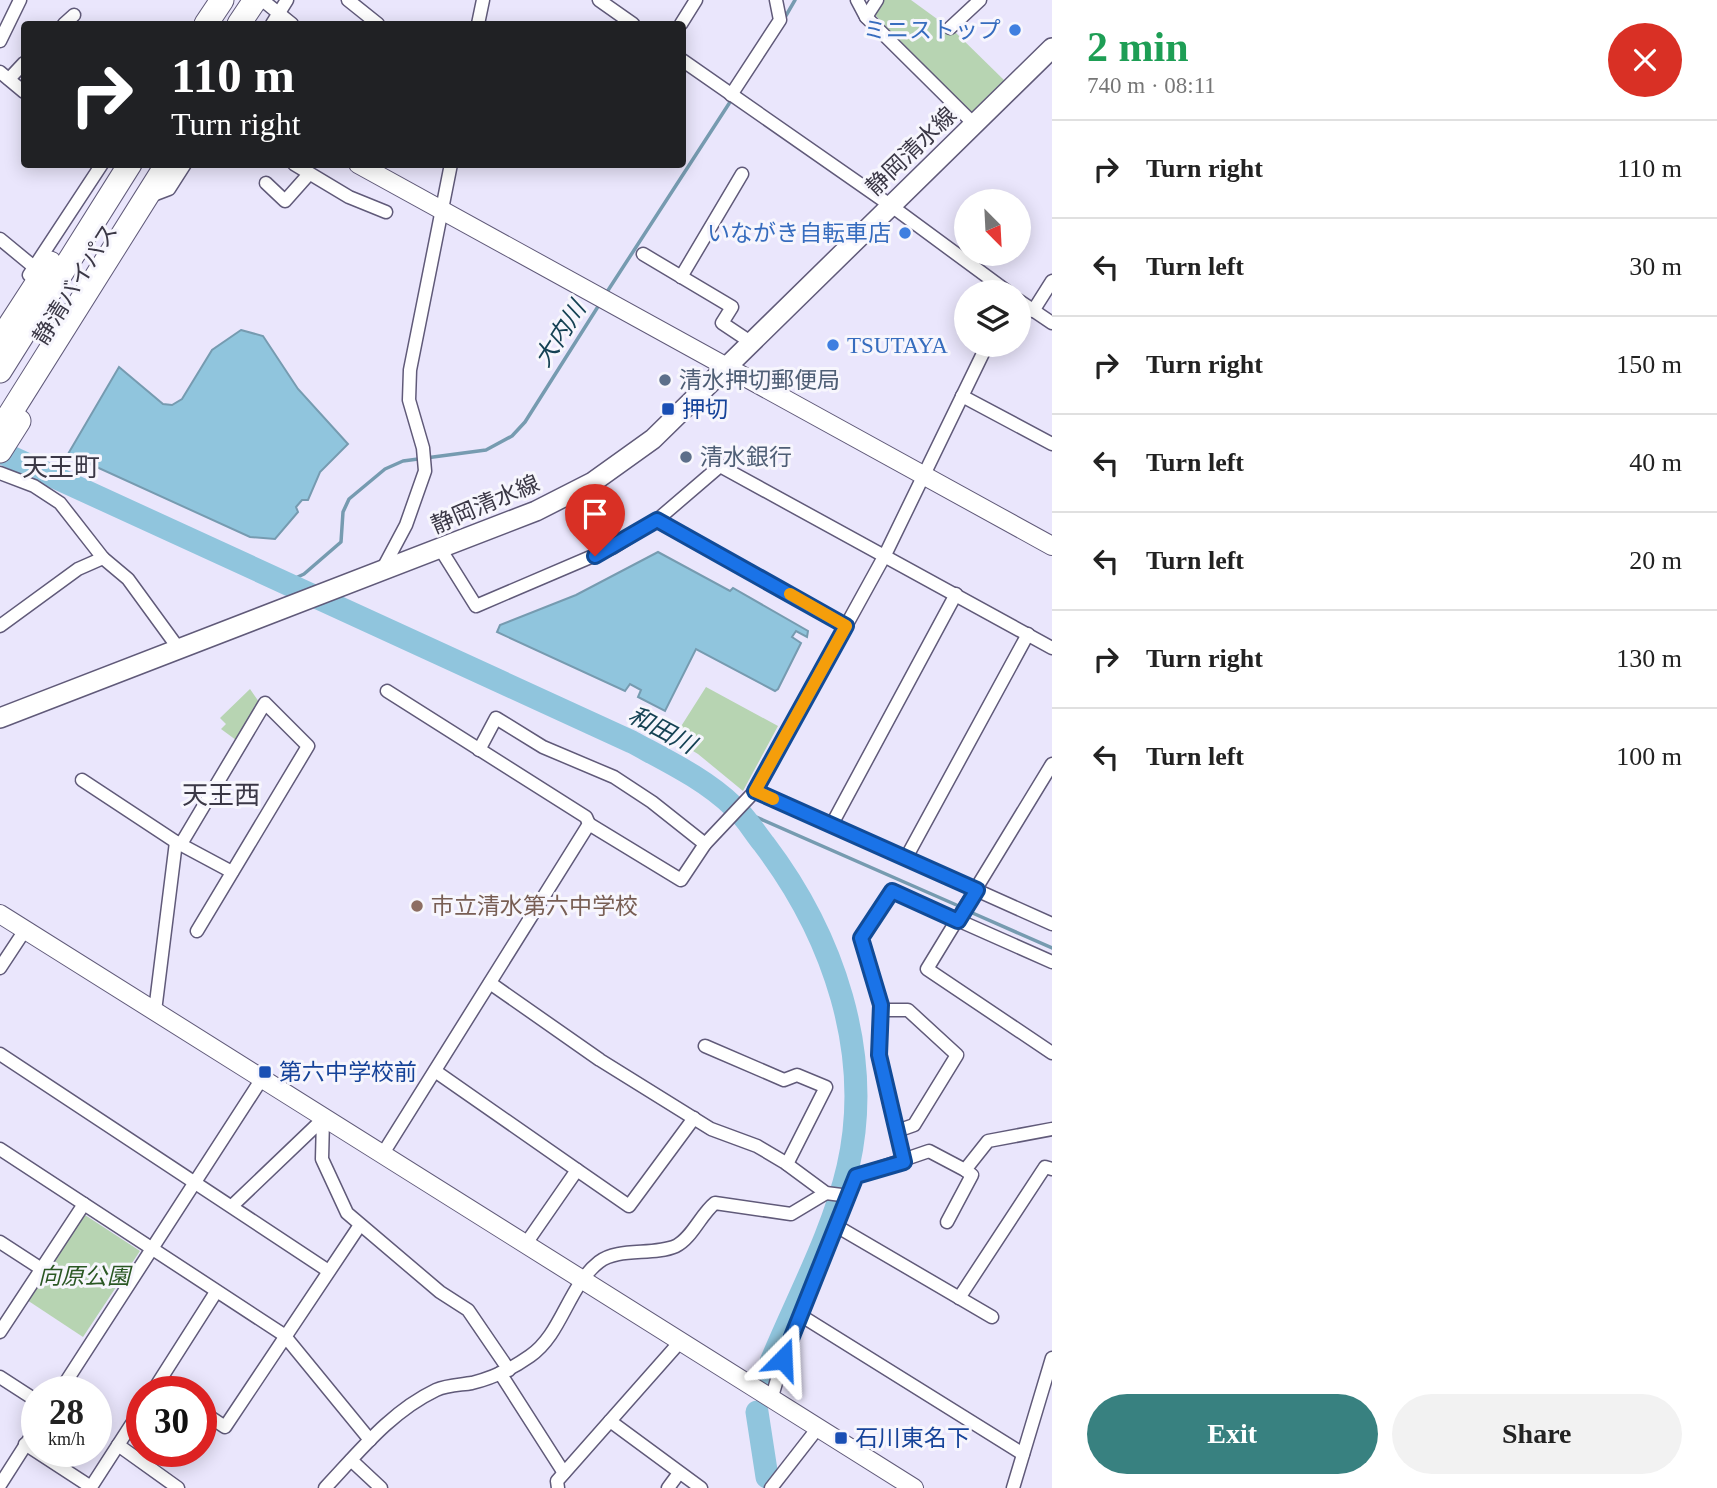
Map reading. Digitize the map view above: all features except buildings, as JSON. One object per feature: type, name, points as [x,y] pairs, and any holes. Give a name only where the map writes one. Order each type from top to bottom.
[{"type":"highway","points":[[213,13],[234,0]]},
{"type":"highway","points":[[245,21],[271,7]]},
{"type":"highway","points":[[255,21],[271,7]]},
{"type":"highway","points":[[0,340],[116,168]]},
{"type":"highway","name":"静清バイパス","points":[[0,371],[127,168]]},
{"type":"highway","name":"静清バイパス","points":[[0,404],[148,168]]},
{"type":"highway","points":[[0,430],[165,168]]},
{"type":"highway","points":[[0,451],[124,253],[147,197]]},
{"type":"highway","points":[[0,362],[74,234]]},
{"type":"main road","name":"静岡清水線","points":[[0,718],[441,550],[536,511],[593,482],[653,439],[1052,48]]},
{"type":"street","points":[[0,41],[20,0]]},
{"type":"street","points":[[348,0],[374,21]]},
{"type":"street","points":[[479,21],[483,0]]},
{"type":"street","points":[[599,0],[629,21]]},
{"type":"street","points":[[683,21],[696,0]]},
{"type":"street","points":[[731,95],[780,20],[776,0]]},
{"type":"street","points":[[857,0],[866,17],[974,124]]},
{"type":"street","points":[[866,17],[877,0]]},
{"type":"street","points":[[950,28],[980,0]]},
{"type":"street","points":[[271,7],[288,21]]},
{"type":"street","points":[[686,63],[890,205],[992,280]]},
{"type":"street","points":[[21,66],[4,76],[21,90]]},
{"type":"street","points":[[0,323],[99,168]]},
{"type":"street","points":[[147,197],[169,189],[182,168]]},
{"type":"street","points":[[300,168],[349,197],[386,212]]},
{"type":"street","points":[[365,168],[1052,547]]},
{"type":"street","points":[[381,572],[406,525],[425,471],[423,449],[409,400],[410,370],[450,168]]},
{"type":"street","points":[[266,183],[285,201],[309,174]]},
{"type":"street","points":[[681,277],[742,174]]},
{"type":"street","points":[[0,239],[34,267]]},
{"type":"street","points":[[643,254],[732,307],[722,323],[752,343]]},
{"type":"street","points":[[1052,281],[1033,311],[1052,323]]},
{"type":"street","points":[[387,691],[586,817],[589,824],[681,880],[705,844],[755,791],[885,555],[981,357]]},
{"type":"street","points":[[962,396],[1052,444]]},
{"type":"street","points":[[441,550],[476,606],[603,553],[657,520],[720,466],[1052,648]]},
{"type":"street","points":[[0,473],[34,485],[61,502],[103,558],[117,566],[128,579],[179,649]]},
{"type":"street","points":[[657,520],[846,626]]},
{"type":"street","points":[[0,625],[78,569],[103,558]]},
{"type":"street","points":[[831,826],[956,594]]},
{"type":"street","points":[[906,858],[1028,634]]},
{"type":"street","points":[[155,1011],[178,843],[265,704],[308,746],[197,931]]},
{"type":"street","points":[[479,750],[496,718],[543,747],[614,777],[652,802],[705,844]]},
{"type":"street","points":[[1052,764],[927,969],[1052,1053]]},
{"type":"street","points":[[82,780],[178,843],[232,873]]},
{"type":"street","points":[[755,791],[1048,922],[1052,908]]},
{"type":"street","points":[[382,1155],[589,824]]},
{"type":"street","points":[[904,1162],[879,1055],[881,1010],[861,938],[892,891],[1052,962]]},
{"type":"street","points":[[0,914],[679,1343],[914,1488]]},
{"type":"street","points":[[0,968],[24,930]]},
{"type":"street","points":[[489,983],[600,1060],[710,1129],[757,1146],[839,1195]]},
{"type":"street","points":[[881,1010],[908,1010],[957,1055],[914,1125],[897,1131]]},
{"type":"street","points":[[705,1046],[785,1080],[797,1075],[827,1087],[787,1164]]},
{"type":"street","points":[[0,1054],[233,1205],[327,1270]]},
{"type":"street","points":[[435,1071],[629,1206],[694,1118]]},
{"type":"street","points":[[70,1376],[261,1080]]},
{"type":"street","points":[[233,1205],[323,1119]]},
{"type":"street","points":[[323,1119],[322,1159],[337,1195],[360,1225],[440,1292],[468,1310],[564,1473]]},
{"type":"street","points":[[965,1170],[988,1141],[1052,1129]]},
{"type":"street","points":[[0,1149],[284,1335],[370,1440]]},
{"type":"street","points":[[325,1488],[370,1440],[409,1404],[439,1388],[475,1382],[505,1371],[533,1354],[582,1280],[598,1263],[608,1256],[640,1254],[679,1244],[715,1203],[790,1214],[839,1195],[856,1176],[904,1162],[929,1151],[972,1175],[947,1222]]},
{"type":"street","points":[[959,1298],[1045,1167],[1052,1169]]},
{"type":"street","points":[[525,1245],[577,1171]]},
{"type":"street","points":[[771,1400],[800,1315],[838,1227],[839,1195]]},
{"type":"street","points":[[0,1332],[84,1204]]},
{"type":"street","points":[[217,1422],[225,1427],[327,1270],[360,1225]]},
{"type":"street","points":[[838,1227],[992,1317]]},
{"type":"street","points":[[0,1242],[40,1268]]},
{"type":"street","points":[[162,1376],[216,1292]]},
{"type":"street","points":[[800,1315],[1023,1454]]},
{"type":"street","points":[[558,1488],[557,1481],[679,1343]]},
{"type":"street","points":[[1013,1488],[1052,1358]]},
{"type":"street","points":[[0,1377],[21,1391]]},
{"type":"street","points":[[610,1421],[701,1488]]},
{"type":"street","points":[[777,1485],[817,1429]]},
{"type":"street","points":[[61,1467],[92,1487],[126,1433]]},
{"type":"street","points":[[118,1445],[178,1488]]},
{"type":"street","points":[[0,1485],[21,1451]]},
{"type":"street","points":[[351,1460],[381,1488]]},
{"type":"street","points":[[668,1488],[679,1473]]},
{"type":"green space","points":[[882,0],[911,0],[955,32],[1007,83],[976,113],[968,113],[876,16],[875,9]]},
{"type":"green space","points":[[706,687],[778,726],[743,791],[698,754],[673,739]]},
{"type":"green space","points":[[250,689],[259,702],[236,740],[221,729],[226,724],[220,718]]},
{"type":"green space","name":"向原公園","points":[[85,1215],[140,1251],[83,1337],[27,1300]]},
{"type":"water","points":[[241,330],[263,336],[298,389],[348,444],[320,472],[308,500],[302,500],[296,507],[298,512],[275,539],[250,537],[68,454],[119,367],[163,404],[172,405],[182,399],[212,350]]},
{"type":"water","points":[[658,552],[730,591],[733,588],[808,631],[807,637],[796,631],[792,637],[801,643],[778,689],[775,691],[696,649],[665,711],[638,697],[641,690],[630,684],[625,691],[497,632],[500,625],[576,595]]},
{"type":"waterway","name":"大内川","points":[[784,19],[795,0]]},
{"type":"waterway","name":"大内川","points":[[605,295],[732,99]]},
{"type":"waterway","name":"大内川","points":[[283,584],[304,574],[341,542],[343,512],[349,499],[385,469],[403,461],[486,450],[512,436],[525,422],[599,305]]},
{"type":"waterway","name":"和田川","points":[[0,452],[632,742],[698,779],[742,815],[788,879],[828,956],[842,997],[856,1081],[855,1124],[841,1193],[822,1246],[766,1374]]},
{"type":"waterway","points":[[740,810],[961,907]]},
{"type":"waterway","points":[[968,911],[1052,948]]},
{"type":"waterway","name":"和田川","points":[[757,1412],[767,1477]]},
{"type":"slow traffic","points":[[773,799],[755,791],[846,626],[790,594]]},
{"type":"place","name":"ミニストップ","points":[[1015,30]]},
{"type":"place","name":"いながき自転車店","points":[[905,233]]},
{"type":"place","name":"TSUTAYA","points":[[833,345]]},
{"type":"place","name":"清水押切郵便局","points":[[665,380]]},
{"type":"place","name":"押切","points":[[668,409]]},
{"type":"place","name":"清水銀行","points":[[686,457]]},
{"type":"place","name":"市立清水第六中学校","points":[[417,906]]},
{"type":"place","name":"第六中学校前","points":[[265,1072]]},
{"type":"place","name":"石川東名下","points":[[841,1438]]},
{"type":"district","name":"天王町","points":[[61,467]]},
{"type":"district","name":"天王西","points":[[221,795]]},
{"type":"route","points":[[595,556],[657,520],[846,626],[755,791],[977,890],[958,921],[892,891],[861,938],[881,1005],[879,1055],[904,1162],[856,1176],[838,1227],[783,1359]]}]
